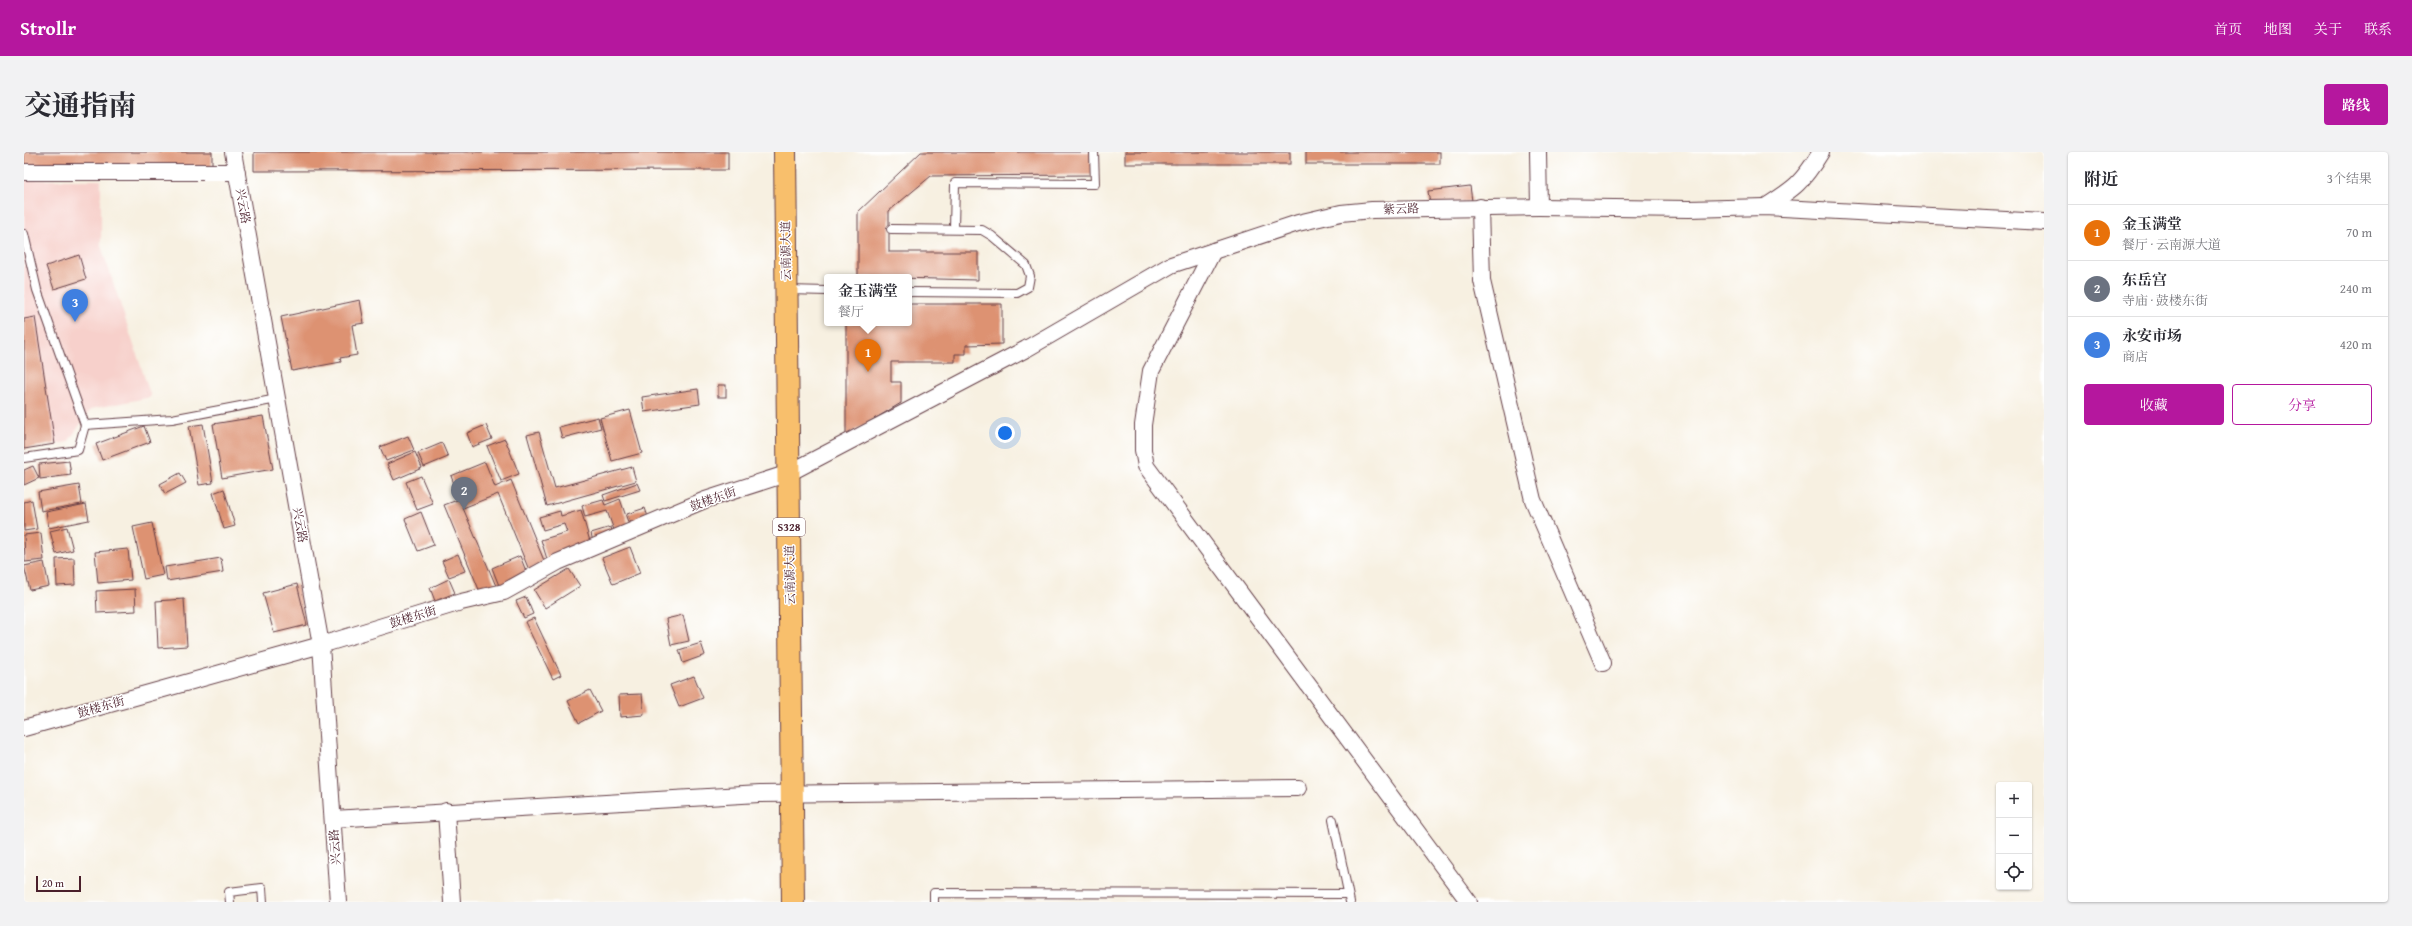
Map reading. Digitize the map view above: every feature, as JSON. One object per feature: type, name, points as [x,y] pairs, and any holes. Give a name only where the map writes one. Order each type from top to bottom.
[{"type":"main road","name":"云南源大道","points":[[785,152],[793,902]]},
{"type":"street","name":"兴云路","points":[[233,152],[321,645],[338,902]]},
{"type":"street","points":[[1538,152],[1539,207]]},
{"type":"street","points":[[1765,207],[1792,190],[1805,178],[1821,152]]},
{"type":"street","points":[[24,172],[237,172]]},
{"type":"street","points":[[1480,207],[1482,281],[1533,500],[1603,663]]},
{"type":"street","name":"紫云路","points":[[788,473],[1026,349],[1171,265],[1298,223],[1341,213],[1372,210],[1480,207],[1689,209],[1765,207],[2044,222]]},
{"type":"street","points":[[1213,251],[1151,371],[1143,426],[1143,450],[1146,466],[1469,902]]},
{"type":"street","name":"鼓楼东街","points":[[24,728],[321,645],[461,602],[504,592],[558,562],[682,510],[788,473]]},
{"type":"street","points":[[333,819],[624,800],[792,794],[1298,788]]},
{"type":"street","points":[[446,811],[452,902]]},
{"type":"lane","points":[[954,229],[955,183],[1095,184],[1094,152]]},
{"type":"lane","points":[[890,229],[982,230],[992,236],[1026,265],[1030,276],[1028,287],[1024,291],[1013,294],[912,292]]},
{"type":"lane","points":[[24,234],[37,290],[86,425],[78,450],[24,458]]},
{"type":"lane","points":[[787,290],[824,291]]},
{"type":"lane","points":[[86,425],[172,419],[277,399]]},
{"type":"lane","points":[[934,902],[934,893],[1349,898],[1333,820]]},
{"type":"lane","points":[[230,902],[229,892],[262,888],[263,902]]},
{"type":"shaded area","points":[[24,180],[101,180],[101,246],[151,397],[91,409],[68,442],[24,449]]},
{"type":"building","points":[[24,152],[212,152],[212,167],[24,168]]},
{"type":"building","points":[[254,152],[728,152],[728,170],[254,171]]},
{"type":"building","points":[[921,152],[1092,152],[1092,175],[931,176],[889,211],[889,252],[978,252],[978,280],[912,278],[912,274],[858,274],[858,212]]},
{"type":"building","points":[[1125,152],[1290,152],[1290,164],[1125,164]]},
{"type":"building","points":[[1306,152],[1440,152],[1440,164],[1306,164]]},
{"type":"building","points":[[1470,186],[1472,201],[1430,205],[1428,191]]},
{"type":"building","points":[[79,255],[86,279],[54,289],[46,266]]},
{"type":"building","points":[[360,300],[364,323],[352,325],[357,355],[340,358],[341,362],[292,371],[281,317]]},
{"type":"building","points":[[912,304],[1002,304],[1002,344],[966,345],[966,354],[955,354],[955,362],[891,362],[891,382],[901,382],[901,403],[846,436],[846,326],[912,326]]},
{"type":"building","points":[[35,317],[55,444],[24,449],[24,319]]},
{"type":"building","points":[[718,385],[726,385],[726,397],[718,397]]},
{"type":"building","points":[[698,389],[700,404],[644,412],[642,397]]},
{"type":"building","points":[[630,410],[642,453],[612,461],[600,418]]},
{"type":"building","points":[[263,416],[273,469],[222,478],[213,424]]},
{"type":"building","points":[[598,417],[601,428],[562,438],[559,427]]},
{"type":"building","points":[[203,424],[213,483],[199,485],[189,426]]},
{"type":"building","points":[[486,425],[492,439],[472,447],[467,433]]},
{"type":"building","points":[[144,426],[150,442],[102,460],[96,444]]},
{"type":"building","points":[[539,432],[555,488],[632,467],[636,481],[547,506],[527,435]]},
{"type":"building","points":[[408,436],[414,450],[386,461],[380,447]]},
{"type":"building","points":[[505,439],[519,474],[501,481],[487,446]]},
{"type":"building","points":[[442,443],[448,457],[424,467],[418,453]]},
{"type":"building","points":[[415,452],[422,468],[394,480],[387,464]]},
{"type":"building","points":[[69,461],[71,475],[40,479],[39,464]]},
{"type":"building","points":[[485,462],[495,487],[511,480],[545,563],[529,570],[498,494],[463,508],[496,586],[480,592],[444,505],[460,499],[451,476]]},
{"type":"building","points":[[33,466],[39,478],[24,485],[24,470]]},
{"type":"building","points":[[180,473],[186,483],[165,494],[160,484]]},
{"type":"building","points":[[421,476],[433,504],[417,510],[406,482]]},
{"type":"building","points":[[637,483],[640,490],[605,501],[603,495]]},
{"type":"building","points":[[79,485],[82,504],[41,511],[38,492]]},
{"type":"building","points":[[224,489],[235,526],[224,529],[213,493]]},
{"type":"building","points":[[620,499],[629,525],[614,530],[607,511],[585,517],[582,506],[603,500],[605,505]]},
{"type":"building","points":[[32,500],[37,529],[24,531],[24,502]]},
{"type":"building","points":[[86,504],[89,520],[49,528],[46,512]]},
{"type":"building","points":[[645,508],[648,517],[631,523],[627,514]]},
{"type":"building","points":[[581,510],[591,545],[547,559],[541,540],[567,532],[564,524],[543,530],[539,517],[560,511],[561,516]]},
{"type":"building","points":[[421,512],[434,545],[418,551],[405,519]]},
{"type":"building","points":[[152,523],[163,575],[144,579],[133,527]]},
{"type":"building","points":[[67,527],[73,550],[56,554],[50,531]]},
{"type":"building","points":[[611,527],[613,536],[593,542],[591,533]]},
{"type":"building","points":[[41,533],[44,560],[25,562],[24,535]]},
{"type":"building","points":[[630,547],[640,573],[613,584],[602,558]]},
{"type":"building","points":[[128,549],[131,580],[98,583],[95,552]]},
{"type":"building","points":[[458,554],[465,571],[449,577],[442,561]]},
{"type":"building","points":[[520,556],[528,576],[500,588],[492,568]]},
{"type":"building","points":[[74,558],[75,585],[57,586],[56,559]]},
{"type":"building","points":[[221,558],[223,572],[167,581],[165,567]]},
{"type":"building","points":[[44,562],[49,586],[30,590],[24,566]]},
{"type":"building","points":[[569,569],[580,586],[545,608],[534,590]]},
{"type":"building","points":[[449,579],[455,593],[435,601],[430,588]]},
{"type":"building","points":[[297,584],[307,625],[274,633],[263,593]]},
{"type":"building","points":[[135,589],[136,611],[97,613],[96,591]]},
{"type":"building","points":[[526,597],[533,614],[524,618],[516,601]]},
{"type":"building","points":[[184,599],[187,646],[158,648],[156,601]]},
{"type":"building","points":[[683,615],[689,641],[671,645],[666,619]]},
{"type":"building","points":[[534,618],[561,675],[553,679],[525,622]]},
{"type":"building","points":[[701,643],[705,655],[683,663],[679,650]]},
{"type":"building","points":[[694,676],[703,698],[679,707],[670,685]]},
{"type":"building","points":[[590,690],[601,711],[579,723],[568,701]]},
{"type":"building","points":[[642,694],[644,715],[620,717],[619,695]]},
{"type":"place","name":"永安市场","points":[[75,322]]},
{"type":"place","name":"金玉满堂","points":[[868,372]]},
{"type":"place","name":"东岳宫","points":[[464,510]]}]
